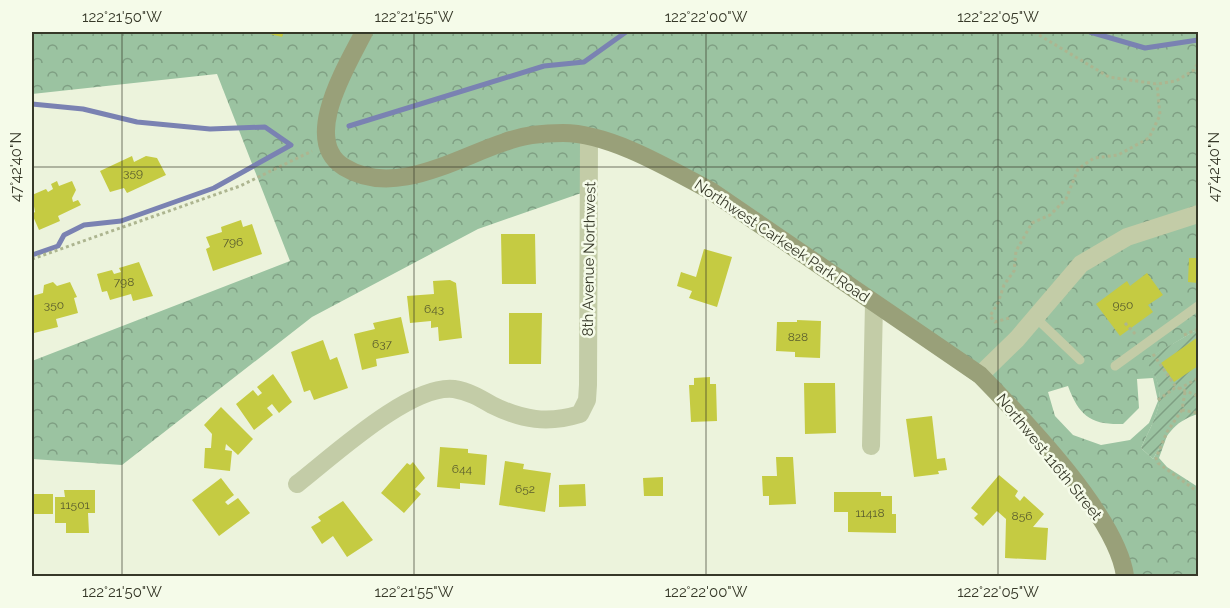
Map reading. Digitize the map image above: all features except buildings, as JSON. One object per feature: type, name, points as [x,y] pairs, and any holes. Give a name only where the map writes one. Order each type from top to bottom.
[{"type":"street","points":[[327,144],[326,118],[364,32]]},
{"type":"street","name":"Northwest Carkeek Park Road","points":[[327,144],[332,156],[349,170],[368,177],[392,178],[418,173],[521,137],[567,133],[589,137],[640,155],[711,191],[980,375]]},
{"type":"street","name":"8th Avenue Northwest","points":[[297,484],[405,403],[434,390],[463,392],[510,414],[533,420],[563,419],[580,414],[587,400],[588,385],[589,137]]},
{"type":"street","points":[[980,375],[1036,318],[1081,264],[1127,237],[1198,214]]},
{"type":"street","points":[[871,446],[874,303]]},
{"type":"street","name":"Northwest 116th Street","points":[[980,375],[1017,412],[1103,523],[1115,545],[1125,576]]},
{"type":"lane","points":[[1115,366],[1198,306]]},
{"type":"lane","points":[[1036,318],[1080,360]]},
{"type":"path","points":[[1034,32],[1109,77],[1157,84],[1176,81],[1194,70],[1198,63]]},
{"type":"path","points":[[995,322],[990,316],[998,303],[1004,285],[1014,271],[1016,251],[1032,223],[1050,214],[1066,199],[1078,169],[1094,158],[1118,155],[1149,138],[1160,115],[1157,84]]},
{"type":"path","points":[[32,259],[240,186],[327,144]]},
{"type":"path","points":[[1152,352],[1178,388],[1198,396]]},
{"type":"path","points":[[1158,400],[1198,378]]},
{"type":"path","points":[[1185,392],[1182,410],[1167,432],[1156,458],[1158,463],[1198,492]]},
{"type":"path","points":[[1182,410],[1198,413]]},
{"type":"green space","points":[[32,32],[1198,32],[1198,329],[1146,360],[1154,373],[1160,394],[1156,414],[1141,448],[1153,459],[1168,433],[1159,458],[1167,467],[1198,487],[1198,576],[1125,576],[1115,545],[1016,412],[711,191],[590,138],[590,190],[478,229],[312,317],[122,465],[32,459],[32,361],[290,261],[217,74],[32,94]],"holes":[[[1153,378],[1158,401],[1149,423],[1130,440],[1101,445],[1073,435],[1055,416],[1048,392],[1068,386],[1077,405],[1088,417],[1102,423],[1112,424],[1123,424],[1139,408],[1137,379]]]},
{"type":"green space","points":[[1198,329],[1198,414],[1176,426],[1153,459],[1141,448],[1156,414],[1159,394],[1158,384],[1145,360]]},
{"type":"waterway","points":[[349,126],[544,66],[584,62],[626,32]]},
{"type":"waterway","points":[[1090,32],[1145,48],[1198,40]]},
{"type":"waterway","points":[[32,104],[83,109],[137,122],[210,129],[265,127],[291,145],[214,188],[121,221],[84,225],[64,235],[58,246],[32,255]]}]
